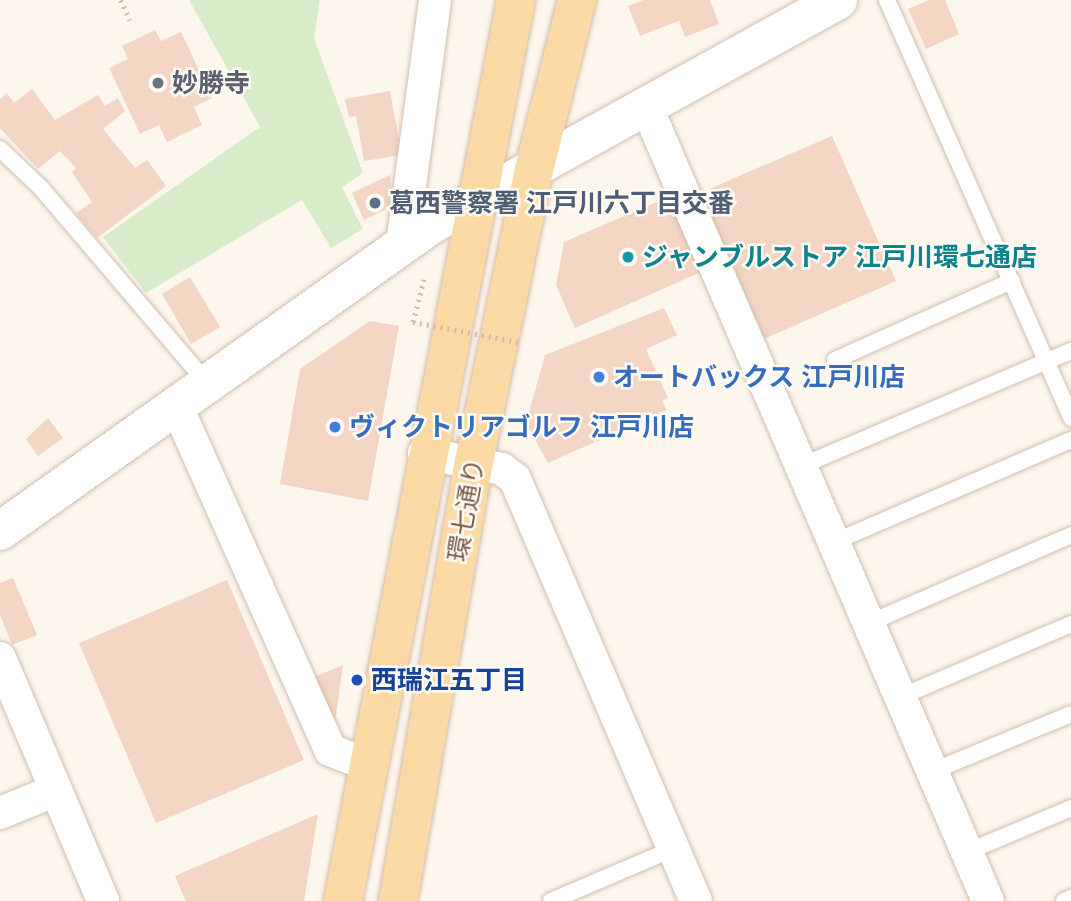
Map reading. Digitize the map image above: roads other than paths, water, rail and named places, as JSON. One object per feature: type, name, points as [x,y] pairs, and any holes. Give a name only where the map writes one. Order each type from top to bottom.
[{"type":"main road","name":"環七通り","points":[[343,901],[424,453],[473,199],[516,0]]},
{"type":"main road","name":"環七通り","points":[[398,901],[474,462],[534,170],[578,0]]},
{"type":"street","points":[[414,257],[435,0]]},
{"type":"street","points":[[0,531],[207,383],[414,257],[473,199],[534,170],[838,0]]},
{"type":"street","points":[[647,108],[988,901]]},
{"type":"street","points":[[176,405],[330,750],[368,765]]},
{"type":"street","points":[[424,453],[474,462],[515,479],[695,901]]},
{"type":"street","points":[[4,678],[103,901]]},
{"type":"street","points":[[0,813],[54,791]]},
{"type":"lane","points":[[887,0],[1071,418]]},
{"type":"lane","points":[[0,149],[41,188],[207,383]]},
{"type":"lane","points":[[835,360],[1012,281]]},
{"type":"lane","points":[[801,466],[1071,351]]},
{"type":"lane","points":[[834,542],[1071,440]]},
{"type":"lane","points":[[869,623],[1071,535]]},
{"type":"lane","points":[[900,698],[1071,624]]},
{"type":"lane","points":[[933,771],[1071,715]]},
{"type":"lane","points":[[967,852],[1071,808]]},
{"type":"lane","points":[[551,901],[673,849]]},
{"type":"lane","points":[[1064,901],[1071,898]]},
{"type":"place","name":"妙勝寺","points":[[158,83]]},
{"type":"place","name":"葛西警察署 江戸川六丁目交番","points":[[375,203]]},
{"type":"place","name":"ジャンブルストア 江戸川環七通店","points":[[628,257]]},
{"type":"place","name":"オートバックス 江戸川店","points":[[599,377]]},
{"type":"place","name":"ヴィクトリアゴルフ 江戸川店","points":[[335,427]]},
{"type":"place","name":"西瑞江五丁目","points":[[357,680]]}]
